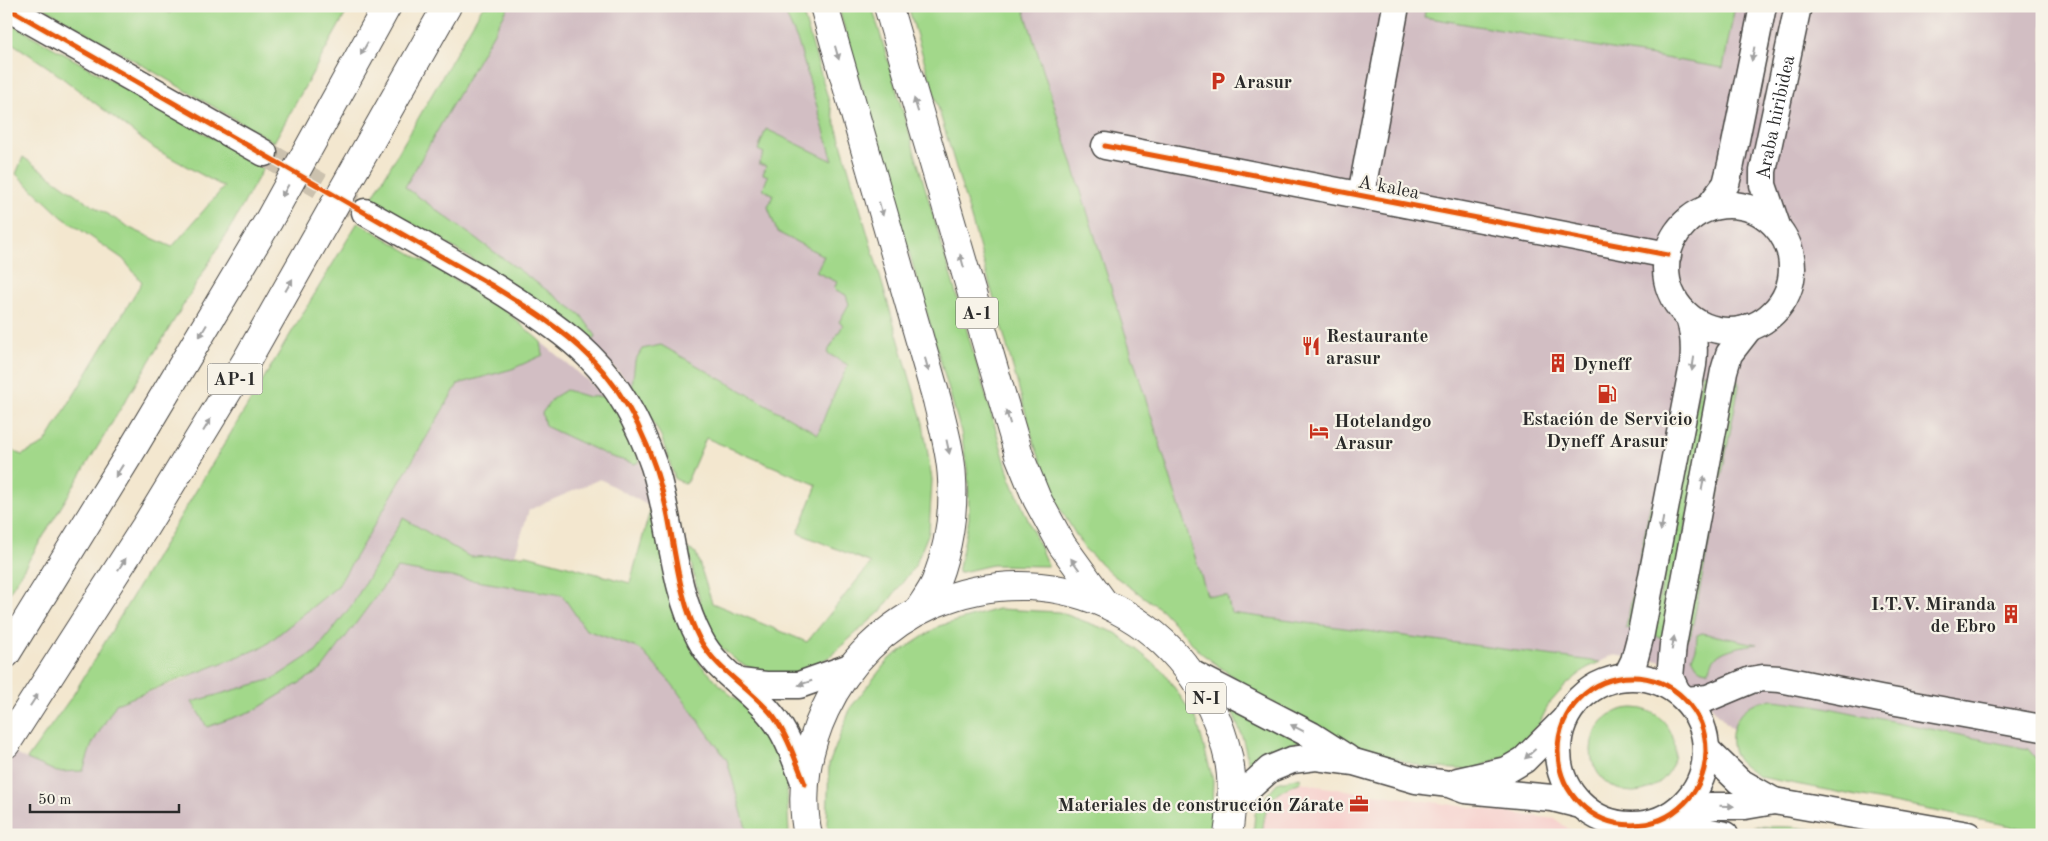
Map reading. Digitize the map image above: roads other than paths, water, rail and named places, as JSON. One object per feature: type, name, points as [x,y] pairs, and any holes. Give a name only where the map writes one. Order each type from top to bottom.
[{"type":"highway","name":"AP-1","points":[[6,654],[130,453],[269,220],[387,6]]},
{"type":"highway","name":"AP-1","points":[[7,742],[145,527],[248,358],[447,6]]},
{"type":"highway","points":[[824,6],[937,400],[949,451],[952,479],[951,515],[946,546],[936,582],[918,610]]},
{"type":"highway","name":"A-1","points":[[888,6],[1019,455],[1037,499],[1062,545],[1104,603]]},
{"type":"highway","name":"N-I","points":[[808,835],[805,823],[805,784],[810,753],[819,722],[833,693],[850,667],[870,645],[893,626],[918,610],[953,595],[1000,586],[1030,585],[1068,590],[1104,603],[1137,621],[1166,644],[1191,673],[1214,713],[1228,757],[1232,803],[1228,835]]},
{"type":"street","points":[[1361,195],[1396,6]]},
{"type":"street","name":"Araba hiribidea","points":[[1708,208],[1726,184],[1762,6]]},
{"type":"street","name":"Araba hiribidea","points":[[1777,226],[1763,185],[1763,171],[1798,6]]},
{"type":"street","points":[[6,7],[264,154]]},
{"type":"street","name":"A kalea","points":[[1105,146],[1668,255]]},
{"type":"street","points":[[1726,204],[1745,206],[1762,214],[1777,226],[1786,240],[1791,256],[1792,276],[1786,294],[1777,308],[1765,320],[1750,327],[1729,331],[1708,327],[1689,316],[1678,304],[1670,289],[1666,272],[1668,255],[1675,235],[1689,219],[1708,208],[1726,204]]},
{"type":"street","points":[[365,212],[491,284],[534,312],[589,356],[607,376],[626,403],[649,452],[661,487],[678,570],[692,622],[710,656],[723,670],[740,682],[773,716],[784,735],[805,784]]},
{"type":"street","points":[[1626,677],[1634,661],[1640,638],[1693,365],[1695,350],[1694,332],[1689,316]]},
{"type":"street","points":[[1750,327],[1728,354],[1724,371],[1673,645],[1670,677],[1681,695],[1700,719],[1707,746],[1730,774],[1774,801]]},
{"type":"street","points":[[740,682],[766,685],[799,685],[850,667]]},
{"type":"street","points":[[1191,673],[1310,735],[1354,762]]},
{"type":"street","points":[[1449,784],[1507,770],[1524,760],[1564,720],[1575,703],[1589,690],[1607,681],[1626,677],[1644,677],[1661,682],[1681,695],[1708,698],[1751,680],[1780,678],[2038,731]]},
{"type":"street","points":[[1660,821],[1695,791],[1703,774],[1707,746],[1716,714],[1728,691]]},
{"type":"street","points":[[1564,720],[1558,742],[1559,765],[1566,787],[1589,817]]},
{"type":"street","points":[[1232,803],[1270,769],[1292,760],[1316,757],[1354,762],[1416,780],[1449,784],[1465,790],[1552,798],[1589,817],[1628,826],[1660,821],[1711,806],[1745,806],[1774,801],[1968,835]]},
{"type":"street","points":[[1660,821],[1725,835]]},
{"type":"tunnel","points":[[264,153],[365,212]]},
{"type":"place","name":"Arasur","points":[[1218,81]]},
{"type":"place","name":"Restaurante arasur","points":[[1311,346]]},
{"type":"place","name":"Dyneff","points":[[1558,363]]},
{"type":"place","name":"Estación de Servicio Dyneff Arasur","points":[[1607,394]]},
{"type":"place","name":"Hotelandgo Arasur","points":[[1319,431]]},
{"type":"place","name":"I.T.V. Miranda de Ebro","points":[[2011,614]]},
{"type":"place","name":"Materiales de construcción Zárate","points":[[1359,804]]}]
